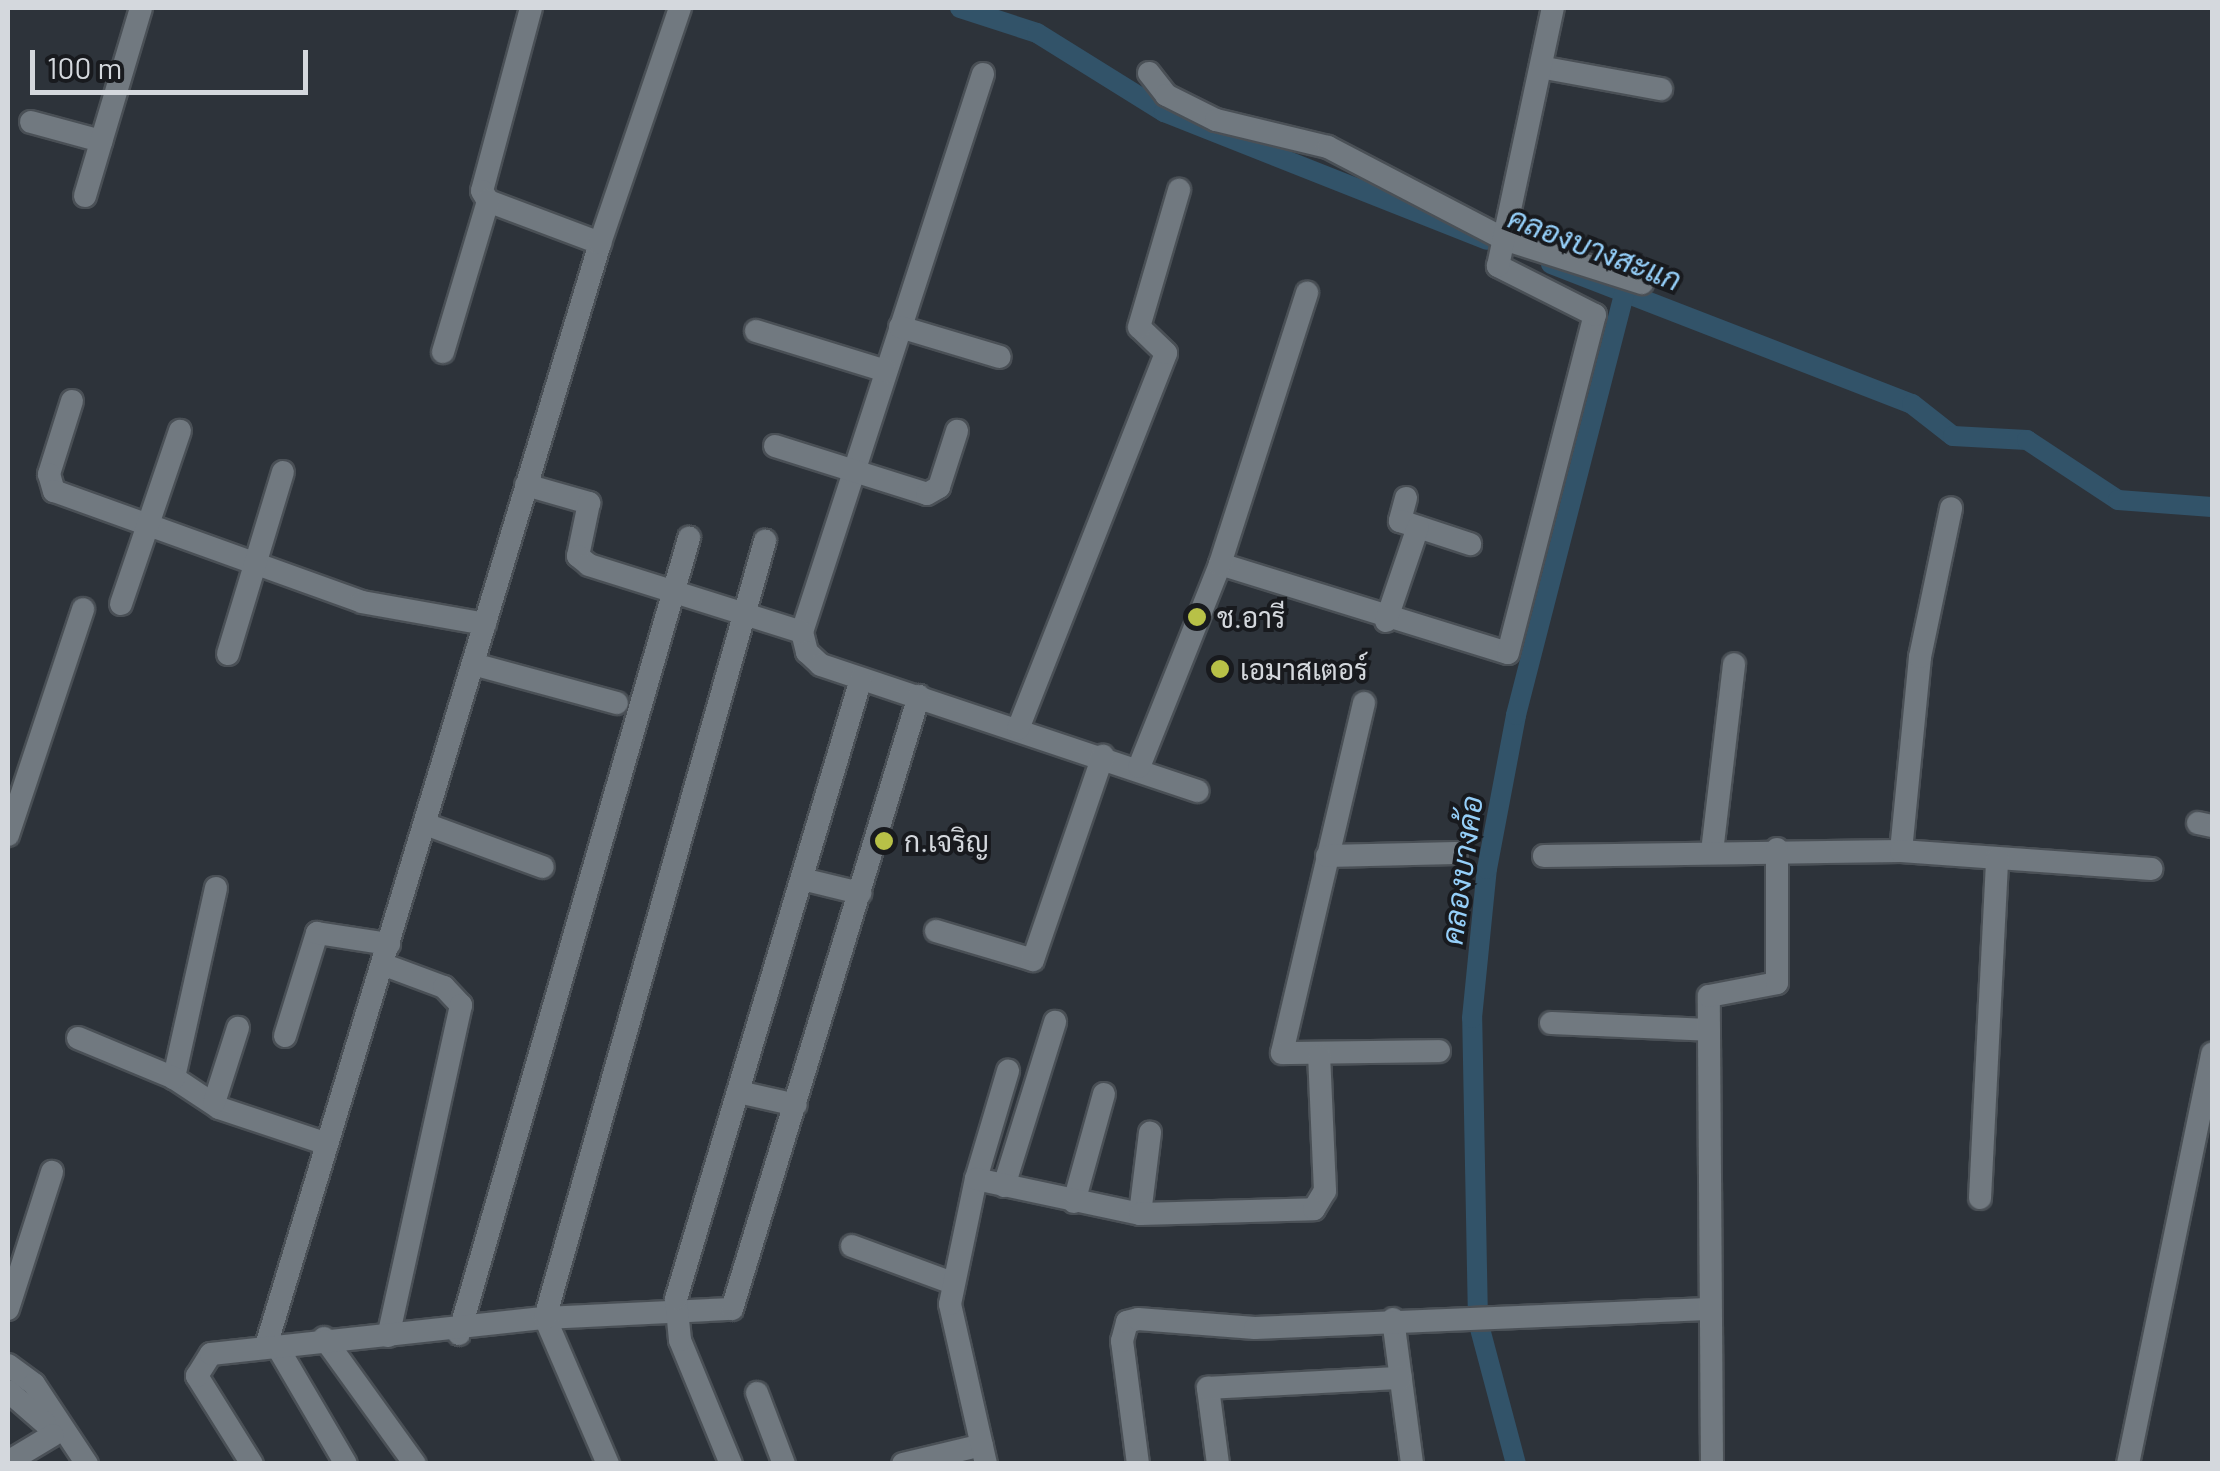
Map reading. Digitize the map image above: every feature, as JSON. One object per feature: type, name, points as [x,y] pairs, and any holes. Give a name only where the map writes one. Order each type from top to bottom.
[{"type":"street","points":[[85,196],[142,8]]},
{"type":"street","points":[[443,352],[488,201],[482,184],[531,8]]},
{"type":"street","points":[[346,1464],[272,1347],[324,1143],[428,825],[484,624],[600,243],[680,8]]},
{"type":"street","points":[[1501,249],[1545,68],[1553,8]]},
{"type":"street","points":[[1545,68],[1660,89]]},
{"type":"street","points":[[1149,73],[1166,95],[1216,120],[1328,146],[1501,249],[1596,315],[1512,646],[1500,655],[1220,564]]},
{"type":"street","points":[[802,632],[983,74]]},
{"type":"street","points":[[31,122],[100,141]]},
{"type":"street","points":[[1018,729],[1166,353],[1139,326],[1180,190]]},
{"type":"street","points":[[488,201],[600,243]]},
{"type":"street","points":[[1501,249],[1642,284]]},
{"type":"street","points":[[1139,767],[1220,564],[1307,293]]},
{"type":"street","points":[[900,327],[1000,357]]},
{"type":"street","points":[[756,331],[886,372]]},
{"type":"street","points":[[72,401],[51,488],[252,566],[362,602],[484,624]]},
{"type":"street","points":[[121,604],[180,430]]},
{"type":"street","points":[[775,446],[854,473],[933,493],[957,430]]},
{"type":"street","points":[[228,654],[283,472]]},
{"type":"street","points":[[526,485],[588,503],[583,562],[802,632],[821,665],[1139,767],[1198,792]]},
{"type":"street","points":[[1406,498],[1399,518],[1470,544]]},
{"type":"street","points":[[1901,851],[1920,657],[1951,508]]},
{"type":"street","points":[[1386,621],[1418,528]]},
{"type":"street","points":[[459,1334],[677,592],[689,538]]},
{"type":"street","points":[[608,1464],[545,1318],[764,541]]},
{"type":"street","points":[[8,835],[83,609]]},
{"type":"street","points":[[473,664],[617,703]]},
{"type":"street","points":[[1712,852],[1734,664]]},
{"type":"street","points":[[731,1464],[674,1318],[861,679]]},
{"type":"street","points":[[252,1464],[198,1365],[211,1354],[324,1338],[459,1334],[545,1318],[674,1318],[732,1309],[919,696]]},
{"type":"street","points":[[1364,703],[1282,1053],[1320,1056],[1439,1051]]},
{"type":"street","points":[[936,931],[1032,960],[1103,756]]},
{"type":"street","points":[[428,825],[542,867]]},
{"type":"street","points":[[1712,1464],[1708,1309],[1712,991],[1777,983],[1777,850]]},
{"type":"street","points":[[1544,856],[1901,851],[2151,869]]},
{"type":"street","points":[[1327,856],[1456,853]]},
{"type":"street","points":[[1980,1198],[1997,858]]},
{"type":"street","points":[[802,879],[860,894]]},
{"type":"street","points":[[174,1078],[216,888]]},
{"type":"street","points":[[285,1036],[317,933],[386,954],[444,987],[462,1005],[388,1336]]},
{"type":"street","points":[[903,1464],[984,1454],[958,1359],[950,1282],[1055,1022]]},
{"type":"street","points":[[1550,1023],[1709,1030]]},
{"type":"street","points":[[214,1104],[238,1028]]},
{"type":"street","points":[[78,1038],[174,1078],[214,1104],[324,1143]]},
{"type":"street","points":[[2128,1464],[2212,1054]]},
{"type":"street","points":[[989,1182],[1140,1214],[1260,1214],[1322,1204],[1320,1056]]},
{"type":"street","points":[[989,1182],[1008,1071]]},
{"type":"street","points":[[738,1092],[796,1105]]},
{"type":"street","points":[[1074,1202],[1104,1094]]},
{"type":"street","points":[[1140,1214],[1150,1134]]},
{"type":"street","points":[[8,1309],[52,1172]]},
{"type":"street","points":[[852,1246],[950,1282]]},
{"type":"street","points":[[1138,1464],[1127,1322],[1255,1328],[1472,1315],[1708,1309]]},
{"type":"street","points":[[1393,1319],[1412,1464]]},
{"type":"street","points":[[324,1338],[414,1464]]},
{"type":"street","points":[[8,1365],[34,1384],[82,1456]]},
{"type":"street","points":[[1218,1464],[1208,1388],[1401,1378]]},
{"type":"street","points":[[757,1393],[784,1464]]},
{"type":"street","points":[[11,1399],[82,1456]]},
{"type":"street","points":[[8,1462],[53,1435]]},
{"type":"waterway","name":"คลองบางสะแก","points":[[960,8],[1037,33],[1164,112],[1487,240]]},
{"type":"waterway","name":"คลองบางสะแก","points":[[1551,264],[1912,404],[1953,436],[2027,440],[2118,500],[2212,507]]},
{"type":"waterway","name":"คลองบางค้อ","points":[[1516,1464],[1478,1321],[1472,1018],[1487,869],[1516,715],[1624,293]]},
{"type":"place","name":"ช.อารี","points":[[1197,617]]},
{"type":"place","name":"เอมาสเตอร์","points":[[1220,669]]},
{"type":"place","name":"ก.เจริญ","points":[[884,841]]}]
